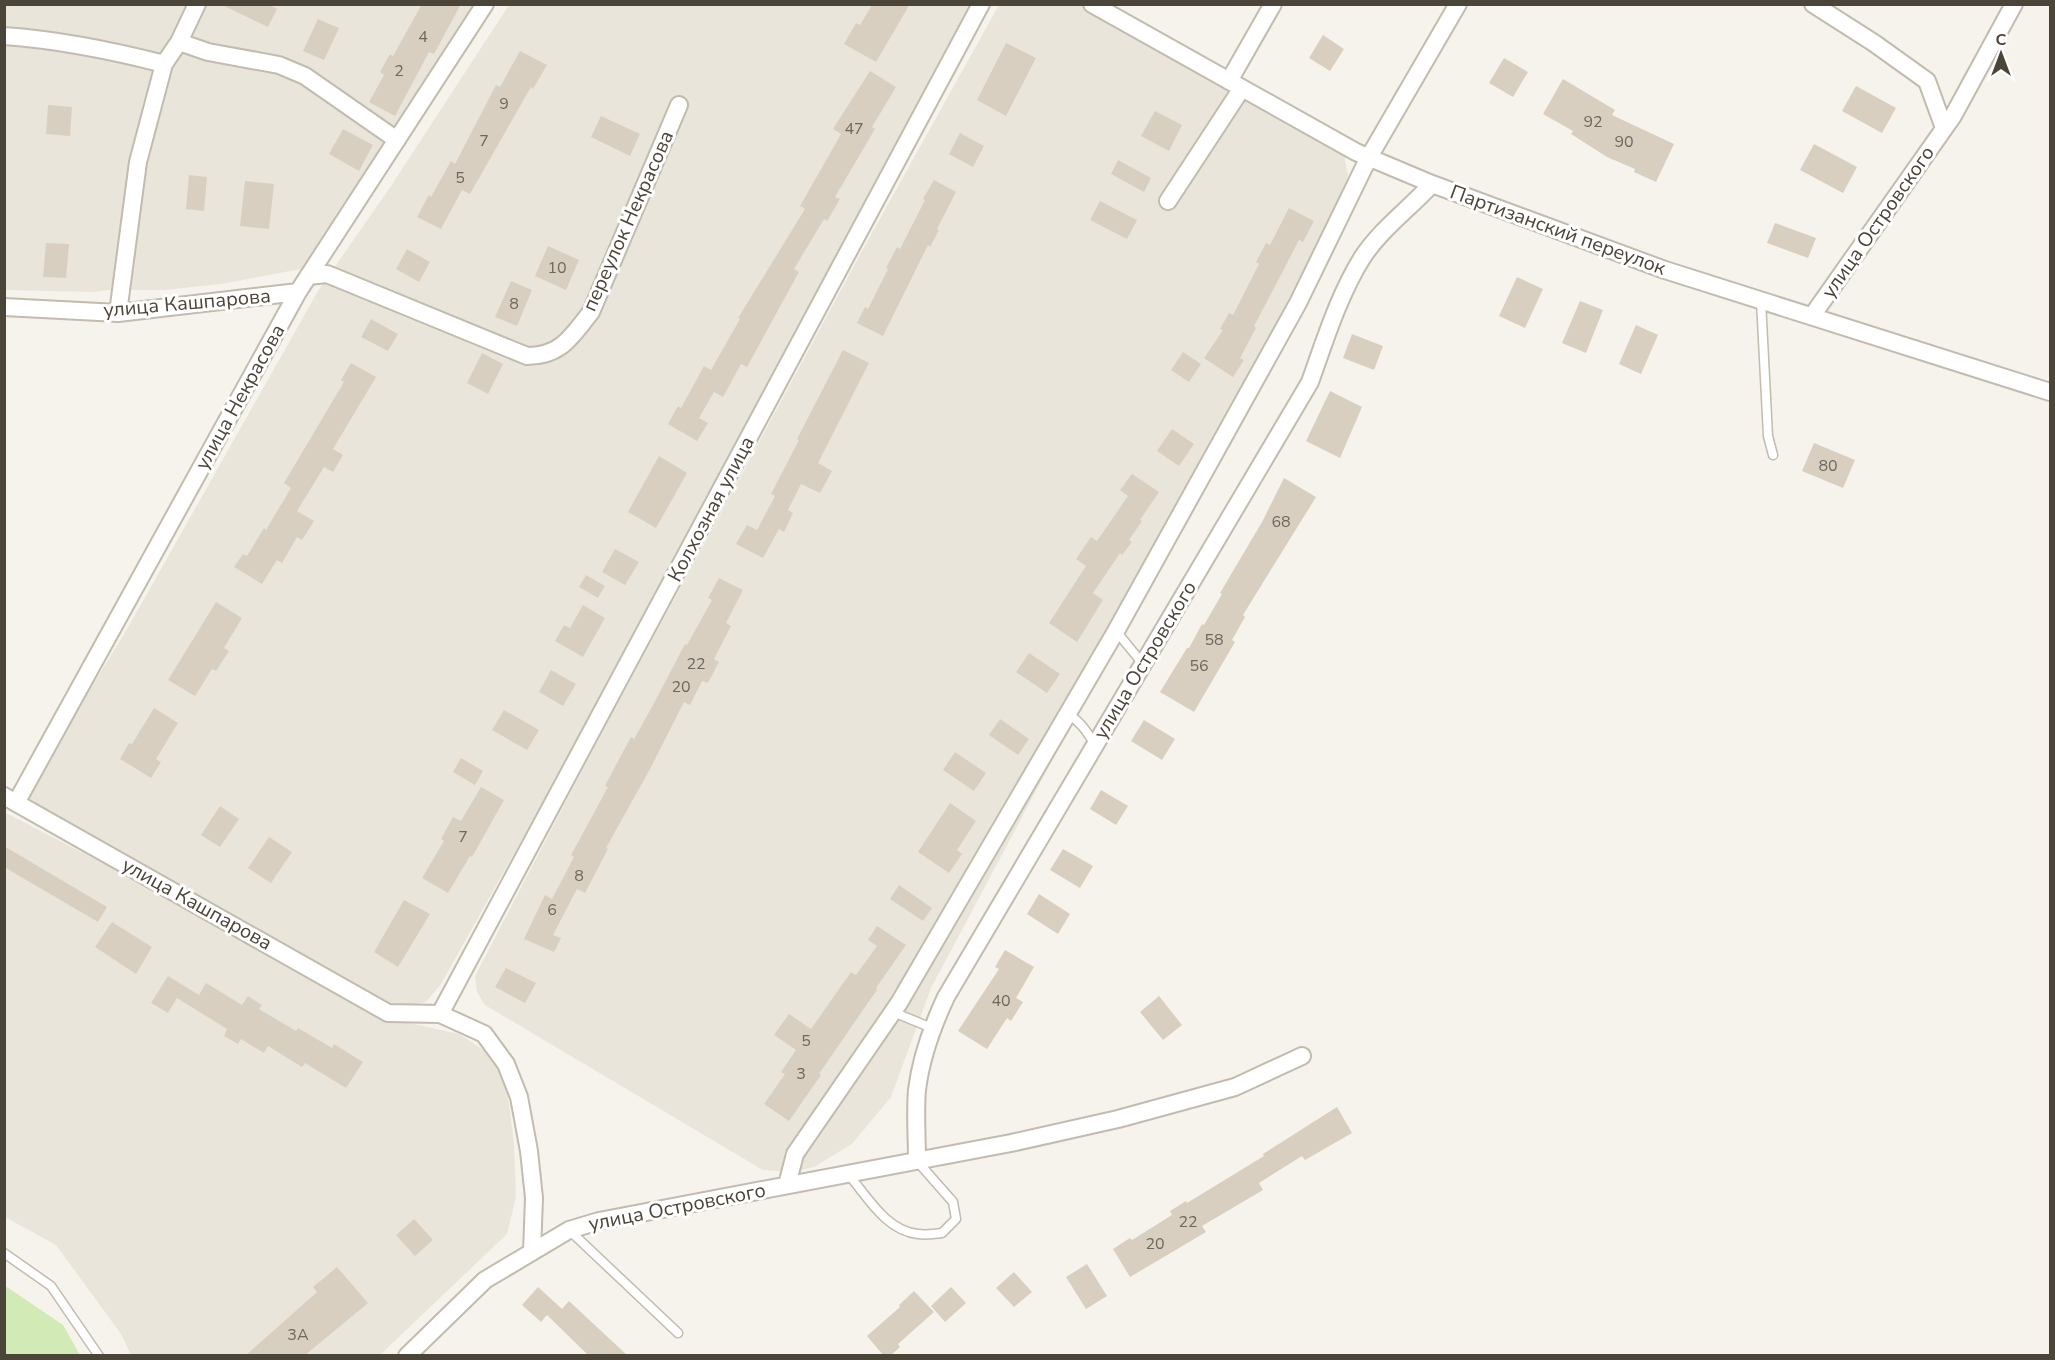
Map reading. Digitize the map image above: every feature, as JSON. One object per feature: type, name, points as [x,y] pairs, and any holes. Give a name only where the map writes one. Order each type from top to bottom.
[{"type":"street","points":[[118,313],[138,162],[164,64],[197,4]]},
{"type":"street","name":"улица Некрасова","points":[[10,799],[298,292],[484,4]]},
{"type":"street","name":"Колхозная улица","points":[[440,1014],[981,4]]},
{"type":"street","name":"Партизанский переулок","points":[[1092,4],[1369,157],[1432,184],[1665,270],[2050,392]]},
{"type":"street","points":[[1168,201],[1236,85],[1273,4]]},
{"type":"street","points":[[787,1185],[795,1154],[893,1012],[1116,631],[1298,303],[1369,157],[1458,4]]},
{"type":"street","name":"улица Островского","points":[[1813,4],[1927,81],[1944,128]]},
{"type":"street","name":"улица Островского","points":[[1812,316],[1944,128],[2014,4]]},
{"type":"street","points":[[4,36],[44,39],[112,50],[164,64]]},
{"type":"street","points":[[178,42],[208,52],[279,65],[305,76],[397,140]]},
{"type":"street","name":"переулок Некрасова","points":[[308,276],[327,274],[527,356],[544,356],[560,348],[591,312],[679,105]]},
{"type":"street","name":"улица Островского","points":[[917,1161],[917,1091],[923,1056],[946,997],[1310,382],[1341,299],[1363,257],[1394,220],[1432,184]]},
{"type":"street","name":"улица Кашпарова","points":[[4,308],[118,313],[298,292]]},
{"type":"street","name":"улица Кашпарова","points":[[10,799],[388,1013],[440,1014]]},
{"type":"street","points":[[440,1014],[484,1034],[506,1064],[511,1075],[519,1098],[529,1151],[534,1198],[532,1252]]},
{"type":"street","name":"улица Островского","points":[[407,1356],[485,1280],[569,1230],[599,1221],[1011,1143],[1118,1119],[1235,1087],[1302,1056]]},
{"type":"lane","points":[[1761,300],[1768,436],[1773,455]]},
{"type":"lane","points":[[1116,631],[1143,663]]},
{"type":"lane","points":[[1068,714],[1085,728],[1095,745]]},
{"type":"lane","points":[[893,1012],[932,1028]]},
{"type":"lane","points":[[848,1173],[895,1227],[917,1234],[942,1233],[956,1219],[953,1202],[917,1161]]},
{"type":"lane","points":[[569,1230],[678,1333]]},
{"type":"lane","points":[[4,1253],[51,1286],[99,1356]]},
{"type":"shaded area","points":[[5,5],[480,5],[306,268],[221,284],[164,290],[94,292],[5,290]]},
{"type":"shaded area","points":[[509,5],[973,5],[614,675],[441,984],[426,1002],[409,1008],[388,1004],[35,804],[25,794],[126,631],[318,291],[391,186]]},
{"type":"shaded area","points":[[999,5],[1083,5],[1344,155],[1348,176],[1291,311],[931,988],[891,1097],[852,1144],[814,1167],[792,1172],[763,1170],[485,1005],[477,992],[475,976],[589,757],[862,251]]},
{"type":"shaded area","points":[[4,812],[386,1018],[459,1034],[485,1051],[498,1066],[505,1083],[514,1144],[516,1197],[507,1234],[380,1355],[131,1355],[121,1334],[56,1245],[5,1217]]},
{"type":"green space","points":[[4,1285],[63,1325],[80,1355],[5,1355]]},
{"type":"building","points":[[220,4],[268,4],[277,9],[268,27]]},
{"type":"building","points":[[422,4],[461,4],[434,54],[429,52],[395,116],[369,102],[384,75],[380,72],[390,54],[393,56]]},
{"type":"building","points":[[910,4],[876,62],[844,44],[856,23],[860,25],[872,5]]},
{"type":"building","points":[[318,19],[339,28],[324,60],[303,51]]},
{"type":"building","points":[[1323,35],[1344,49],[1330,71],[1309,58]]},
{"type":"building","points":[[1006,43],[1036,58],[1006,116],[977,100]]},
{"type":"building","points":[[520,51],[547,65],[533,89],[531,87],[470,194],[462,190],[441,229],[417,217],[451,161],[455,164],[496,85],[500,87]]},
{"type":"building","points":[[1504,58],[1528,72],[1513,97],[1489,83]]},
{"type":"building","points":[[870,71],[896,87],[872,127],[875,129],[835,197],[840,199],[827,221],[824,219],[794,269],[799,272],[747,367],[741,364],[723,397],[714,392],[699,418],[708,423],[697,441],[668,424],[678,406],[681,408],[704,366],[711,370],[740,319],[738,318],[805,209],[800,206],[841,134],[833,129]]},
{"type":"building","points":[[1563,79],[1615,110],[1612,115],[1674,144],[1656,182],[1634,172],[1635,169],[1607,157],[1571,134],[1573,131],[1543,114]]},
{"type":"building","points":[[1856,86],[1896,108],[1882,133],[1842,111]]},
{"type":"building","points":[[48,105],[72,107],[70,136],[46,134]]},
{"type":"building","points":[[1155,111],[1182,125],[1169,151],[1141,136]]},
{"type":"building","points":[[601,116],[640,134],[630,156],[591,137]]},
{"type":"building","points":[[343,129],[373,145],[359,171],[329,154]]},
{"type":"building","points":[[960,133],[984,146],[973,167],[949,154]]},
{"type":"building","points":[[1814,144],[1857,167],[1843,193],[1800,170]]},
{"type":"building","points":[[1118,160],[1151,178],[1144,192],[1111,174]]},
{"type":"building","points":[[189,175],[207,177],[204,211],[186,209]]},
{"type":"building","points":[[934,180],[956,192],[937,229],[939,230],[930,247],[928,245],[883,336],[857,323],[865,307],[868,309],[888,269],[886,268],[897,247],[900,249]]},
{"type":"building","points":[[245,181],[274,184],[269,229],[240,226]]},
{"type":"building","points":[[1100,201],[1137,220],[1127,239],[1090,220]]},
{"type":"building","points":[[1289,208],[1314,221],[1303,242],[1299,240],[1254,326],[1256,328],[1240,358],[1244,360],[1233,377],[1204,358],[1223,330],[1220,329],[1229,313],[1233,315],[1259,264],[1256,262],[1266,243],[1270,245]]},
{"type":"building","points":[[1775,223],[1816,238],[1808,258],[1767,243]]},
{"type":"building","points":[[46,243],[69,244],[66,278],[43,277]]},
{"type":"building","points":[[548,246],[579,260],[566,290],[535,276]]},
{"type":"building","points":[[407,249],[430,262],[419,282],[396,269]]},
{"type":"building","points":[[1517,277],[1543,289],[1525,328],[1499,316]]},
{"type":"building","points":[[511,281],[532,290],[517,326],[495,317]]},
{"type":"building","points":[[1580,301],[1603,310],[1586,353],[1562,343]]},
{"type":"building","points":[[371,319],[398,334],[388,351],[361,337]]},
{"type":"building","points":[[1636,325],[1658,335],[1641,374],[1619,364]]},
{"type":"building","points":[[1352,334],[1383,346],[1374,370],[1343,358]]},
{"type":"building","points":[[843,350],[869,363],[818,463],[832,471],[820,493],[801,484],[788,510],[793,513],[784,532],[779,529],[763,558],[736,544],[747,525],[757,530],[775,496],[771,494],[799,440],[797,439]]},
{"type":"building","points":[[1183,352],[1201,364],[1189,382],[1171,370]]},
{"type":"building","points":[[482,353],[503,364],[488,394],[467,383]]},
{"type":"building","points":[[351,363],[376,377],[333,449],[343,455],[333,472],[324,467],[297,511],[314,521],[302,540],[297,537],[282,563],[277,560],[262,584],[234,567],[243,554],[247,556],[264,528],[266,530],[291,488],[284,483],[344,382],[341,380]]},
{"type":"building","points":[[1330,391],[1362,407],[1340,458],[1306,441]]},
{"type":"building","points":[[1172,429],[1194,444],[1179,466],[1157,451]]},
{"type":"building","points":[[1814,443],[1855,460],[1843,488],[1802,471]]},
{"type":"building","points":[[659,456],[687,473],[656,528],[628,512]]},
{"type":"building","points":[[1132,474],[1159,492],[1129,540],[1132,542],[1122,555],[1120,553],[1093,593],[1103,600],[1077,642],[1049,623],[1086,566],[1076,559],[1091,537],[1097,541],[1128,496],[1120,490]]},
{"type":"building","points":[[1284,478],[1316,497],[1243,615],[1245,617],[1232,640],[1235,642],[1194,712],[1160,692],[1222,594],[1220,593],[1262,522]]},
{"type":"building","points":[[615,549],[639,562],[625,585],[602,572]]},
{"type":"building","points":[[586,575],[605,586],[598,598],[579,587]]},
{"type":"building","points":[[719,578],[743,590],[726,623],[731,626],[714,659],[719,662],[708,683],[702,681],[690,705],[684,702],[606,848],[608,849],[585,893],[577,889],[553,935],[561,938],[554,952],[524,939],[545,895],[552,899],[574,857],[571,855],[608,787],[605,786],[631,737],[634,739],[685,644],[687,645],[712,600],[708,598]]},
{"type":"building","points":[[216,602],[242,618],[224,648],[229,651],[216,671],[212,669],[195,696],[168,680]]},
{"type":"building","points":[[583,605],[605,618],[583,657],[555,641],[564,625],[570,628]]},
{"type":"building","points":[[1029,653],[1060,674],[1047,693],[1016,672]]},
{"type":"building","points":[[551,670],[576,684],[563,706],[539,692]]},
{"type":"building","points":[[154,708],[178,723],[156,759],[161,762],[151,778],[120,759]]},
{"type":"building","points":[[504,710],[539,730],[527,750],[492,730]]},
{"type":"building","points":[[1000,719],[1029,739],[1018,755],[989,735]]},
{"type":"building","points":[[1144,720],[1175,739],[1162,760],[1131,741]]},
{"type":"building","points":[[955,752],[986,773],[974,791],[943,770]]},
{"type":"building","points":[[461,758],[483,771],[475,785],[453,772]]},
{"type":"building","points":[[481,787],[504,800],[472,857],[470,856],[448,893],[422,878],[444,841],[441,839],[453,817],[461,821]]},
{"type":"building","points":[[1101,790],[1128,806],[1116,825],[1090,809]]},
{"type":"building","points":[[950,803],[976,821],[957,850],[962,854],[949,873],[918,852]]},
{"type":"building","points":[[220,806],[239,819],[220,847],[201,835]]},
{"type":"building","points":[[269,837],[292,852],[271,883],[248,868]]},
{"type":"building","points":[[4,846],[107,907],[98,922],[4,867]]},
{"type":"building","points":[[1063,849],[1093,866],[1080,888],[1050,870]]},
{"type":"building","points":[[899,885],[932,908],[923,921],[890,899]]},
{"type":"building","points":[[1039,894],[1070,914],[1058,934],[1027,914]]},
{"type":"building","points":[[404,900],[430,914],[398,967],[374,952]]},
{"type":"building","points":[[112,922],[152,947],[136,974],[95,947]]},
{"type":"building","points":[[877,926],[906,945],[789,1121],[764,1104],[785,1074],[781,1072],[796,1050],[774,1035],[789,1014],[811,1029],[851,972],[856,975],[877,946],[868,940]]},
{"type":"building","points":[[1005,950],[1034,967],[1016,998],[1023,1002],[1011,1021],[1007,1018],[987,1049],[958,1031],[999,969],[995,967]]},
{"type":"building","points":[[506,968],[536,983],[525,1003],[495,987]]},
{"type":"building","points":[[168,976],[199,995],[206,983],[242,1005],[248,996],[262,1005],[259,1009],[296,1031],[298,1028],[332,1048],[334,1044],[363,1062],[346,1088],[305,1063],[302,1067],[268,1046],[264,1053],[241,1039],[238,1044],[224,1036],[227,1029],[177,998],[168,1013],[151,1003]]},
{"type":"building","points":[[1159,996],[1182,1025],[1163,1040],[1140,1012]]},
{"type":"building","points":[[1337,1107],[1352,1133],[1305,1160],[1302,1156],[1259,1183],[1263,1190],[1202,1226],[1206,1232],[1130,1277],[1113,1249],[1172,1215],[1170,1211],[1264,1156],[1263,1154]]},
{"type":"building","points":[[414,1219],[433,1240],[415,1256],[396,1235]]},
{"type":"building","points":[[1087,1264],[1107,1296],[1086,1309],[1066,1277]]},
{"type":"building","points":[[337,1267],[368,1303],[304,1356],[245,1356],[317,1292],[313,1287]]},
{"type":"building","points":[[1014,1272],[1032,1292],[1014,1307],[996,1288]]},
{"type":"building","points":[[538,1287],[562,1309],[569,1301],[628,1356],[589,1356],[547,1315],[541,1322],[522,1305]]},
{"type":"building","points":[[951,1287],[966,1303],[945,1322],[931,1306]]},
{"type":"building","points":[[914,1291],[934,1312],[898,1344],[900,1347],[890,1356],[884,1356],[867,1336],[900,1307],[899,1305]]}]
